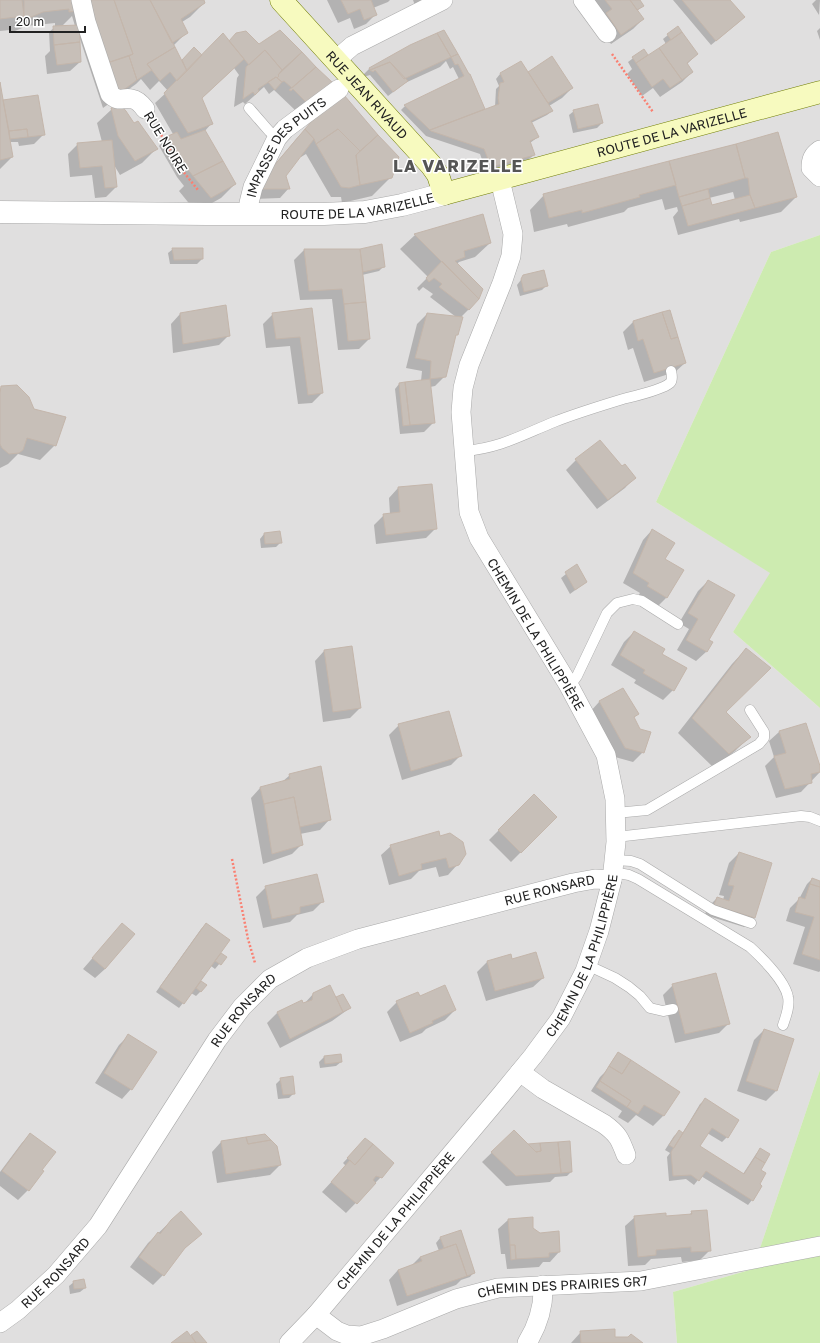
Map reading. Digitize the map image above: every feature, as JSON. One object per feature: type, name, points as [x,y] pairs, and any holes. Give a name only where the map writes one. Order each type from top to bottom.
[{"type":"main road","name":"RUE JEAN RIVAUD","points":[[281,0],[432,165],[438,175],[444,194]]},
{"type":"main road","name":"ROUTE DE LA VARIZELLE","points":[[444,194],[500,180],[660,134],[819,96]]},
{"type":"street","name":"RUE NOIRE","points":[[81,0],[86,22],[110,94],[117,100],[133,99],[139,102],[146,109]]},
{"type":"street","points":[[336,60],[352,46],[443,0]]},
{"type":"street","points":[[583,0],[607,33]]},
{"type":"street","name":"IMPASSE DES PUITS","points":[[249,214],[249,203],[254,187],[277,138],[285,129],[339,89]]},
{"type":"street","points":[[820,150],[814,154],[811,160],[811,168],[820,177]]},
{"type":"street","name":"CHEMIN DE LA PHILIPPIÈRE","points":[[289,1343],[316,1315],[520,1072],[561,1018],[587,965],[600,931],[613,870],[616,837],[616,813],[615,799],[606,755],[568,684],[479,538],[469,512],[461,412],[463,388],[469,365],[502,283],[511,256],[513,234],[500,180]]},
{"type":"street","name":"ROUTE DE LA VARIZELLE","points":[[0,212],[310,214],[365,212],[402,205],[444,194]]},
{"type":"street","name":"RUE RONSARD","points":[[0,1323],[18,1310],[56,1275],[98,1226],[217,1040],[242,1007],[268,982],[307,958],[358,940],[573,883],[595,879],[613,870]]},
{"type":"street","points":[[520,1072],[542,1089],[604,1124],[613,1131],[619,1137],[626,1155]]},
{"type":"street","name":"CHEMIN DES PRAIRIES GR7","points":[[316,1315],[337,1331],[363,1339],[383,1329],[456,1299],[498,1288],[641,1281],[820,1246]]},
{"type":"street","points":[[527,1343],[540,1316],[543,1299],[543,1285]]},
{"type":"lane","points":[[249,108],[277,138]]},
{"type":"lane","points":[[464,451],[484,449],[499,445],[553,422],[655,390],[670,383],[672,378],[671,371]]},
{"type":"lane","points":[[568,684],[578,676],[607,613],[617,603],[633,599],[642,601],[678,624]]},
{"type":"lane","points":[[616,813],[647,810],[759,744],[764,738],[764,732],[750,710]]},
{"type":"lane","points":[[616,837],[801,816],[810,817],[820,821]]},
{"type":"lane","points":[[613,870],[631,861],[640,864],[713,910],[751,923]]},
{"type":"lane","points":[[613,870],[638,879],[750,947],[765,960],[780,980],[788,996],[788,1011],[783,1025]]},
{"type":"lane","points":[[587,965],[615,978],[629,987],[640,996],[650,1008],[663,1011],[673,1010]]},
{"type":"path","points":[[607,33],[608,47],[652,110],[660,134]]},
{"type":"path","name":"RUE NOIRE","points":[[146,109],[182,170],[198,190]]},
{"type":"path","points":[[232,859],[253,958],[256,967],[268,982]]},
{"type":"shaded area","points":[[0,0],[820,0],[820,235],[771,252],[656,502],[771,573],[733,632],[820,708],[820,1070],[753,1269],[673,1292],[677,1343],[0,1343]]},
{"type":"green space","points":[[820,235],[820,708],[733,632],[770,573],[656,502],[771,252]]},
{"type":"green space","points":[[820,1070],[820,1343],[677,1343],[673,1292],[753,1269]]},
{"type":"building","points":[[0,0],[22,0],[24,16],[0,19]]},
{"type":"building","points":[[24,0],[77,0],[78,11],[69,12],[69,9],[43,12],[24,20]]},
{"type":"building","points":[[86,0],[114,0],[133,54],[107,63]]},
{"type":"building","points":[[114,0],[150,0],[175,47],[147,64],[152,70],[137,80],[129,56],[133,54]]},
{"type":"building","points":[[150,0],[204,0],[205,3],[181,19],[188,33],[172,43]]},
{"type":"building","points":[[341,0],[371,0],[377,15],[364,20],[360,9],[348,14]]},
{"type":"building","points":[[605,0],[630,0],[644,19],[621,35],[606,13],[612,9]]},
{"type":"building","points":[[630,0],[640,0],[644,6],[637,10]]},
{"type":"building","points":[[682,0],[730,0],[745,17],[716,41]]},
{"type":"building","points":[[79,25],[80,42],[54,45],[53,26]]},
{"type":"building","points":[[678,26],[682,32],[671,40],[667,34]]},
{"type":"building","points":[[280,30],[302,52],[282,70],[265,50],[249,65],[229,41],[236,33],[246,31],[259,44]]},
{"type":"building","points":[[444,30],[458,54],[451,57],[437,33]]},
{"type":"building","points":[[682,32],[698,54],[687,63],[693,72],[682,80],[659,48]]},
{"type":"building","points":[[223,33],[244,59],[202,98],[213,124],[188,133],[164,93]]},
{"type":"building","points":[[437,33],[451,57],[404,79],[390,62],[370,70],[369,68],[410,45]]},
{"type":"building","points":[[80,42],[81,62],[57,65],[54,45]]},
{"type":"building","points":[[175,47],[187,71],[177,81],[170,72],[160,81],[147,64]]},
{"type":"building","points":[[194,47],[202,55],[187,71],[182,60]]},
{"type":"building","points":[[659,48],[682,80],[670,88],[663,79],[652,87],[636,63]]},
{"type":"building","points":[[644,49],[648,55],[636,63],[632,57]]},
{"type":"building","points":[[265,50],[282,70],[277,78],[276,77],[258,89],[259,91],[255,95],[253,92],[243,99],[246,67]]},
{"type":"building","points":[[302,52],[316,67],[292,88],[284,81],[282,82],[277,78],[279,76],[278,75]]},
{"type":"building","points":[[458,54],[470,74],[485,109],[430,130],[404,105],[464,76],[458,64],[455,65],[451,57]]},
{"type":"building","points":[[129,56],[137,80],[118,94],[107,63]]},
{"type":"building","points":[[552,56],[573,88],[548,103],[528,72]]},
{"type":"building","points":[[521,61],[553,111],[531,121],[539,137],[530,141],[535,155],[491,167],[484,149],[430,130],[499,104],[498,98],[500,83],[504,82],[500,73]]},
{"type":"building","points":[[390,62],[408,81],[393,92],[375,70],[373,72],[370,70]]},
{"type":"building","points":[[316,67],[333,83],[306,102],[293,89],[291,91],[289,90]]},
{"type":"building","points":[[276,77],[282,82],[275,90],[268,82]]},
{"type":"building","points":[[0,82],[13,157],[0,160]]},
{"type":"building","points":[[38,95],[45,135],[28,137],[27,129],[9,131],[3,100]]},
{"type":"building","points":[[344,95],[378,135],[360,151],[338,129],[316,144],[314,139],[305,129],[311,122]]},
{"type":"building","points":[[120,104],[134,123],[138,121],[158,149],[135,161],[118,136],[111,108]]},
{"type":"building","points":[[598,104],[603,123],[578,129],[573,110]]},
{"type":"building","points":[[27,129],[28,137],[10,139],[9,131]]},
{"type":"building","points":[[305,129],[314,139],[286,176],[290,189],[261,189],[272,168]]},
{"type":"building","points":[[338,129],[360,151],[356,155],[360,185],[349,188],[341,187],[316,144]]},
{"type":"building","points":[[205,130],[223,161],[193,176],[168,136],[177,132],[181,139]]},
{"type":"building","points":[[778,132],[797,197],[755,208],[750,195],[748,178],[745,178],[736,144]]},
{"type":"building","points":[[378,135],[399,157],[392,178],[360,185],[356,155]]},
{"type":"building","points":[[112,140],[117,187],[105,188],[102,166],[80,168],[77,143]]},
{"type":"building","points":[[736,144],[745,178],[679,197],[669,161]]},
{"type":"building","points":[[223,161],[236,184],[211,198],[193,176]]},
{"type":"building","points":[[669,161],[676,185],[639,195],[640,197],[582,213],[582,210],[549,218],[543,194]]},
{"type":"building","points":[[708,189],[710,198],[682,206],[679,197]]},
{"type":"building","points":[[750,195],[755,208],[688,226],[682,206],[710,198],[712,205]]},
{"type":"building","points":[[483,214],[491,243],[464,251],[465,257],[455,261],[483,289],[479,299],[414,234]]},
{"type":"building","points":[[382,244],[385,267],[363,272],[360,249]]},
{"type":"building","points":[[172,248],[203,248],[203,259],[174,260]]},
{"type":"building","points":[[304,249],[360,249],[366,302],[344,304],[342,289],[309,291]]},
{"type":"building","points":[[442,261],[479,299],[469,310],[439,287],[442,284],[434,278],[429,282],[426,278]]},
{"type":"building","points":[[544,270],[548,286],[524,292],[521,279],[523,275]]},
{"type":"building","points":[[366,302],[370,339],[348,341],[344,304]]},
{"type":"building","points":[[226,305],[230,336],[183,344],[180,313]]},
{"type":"building","points":[[312,308],[323,393],[308,395],[300,337],[276,339],[272,313]]},
{"type":"building","points":[[670,310],[678,337],[671,339],[662,312]]},
{"type":"building","points":[[662,312],[671,339],[678,337],[686,363],[654,373],[643,339],[638,341],[633,321]]},
{"type":"building","points":[[427,313],[463,317],[458,335],[456,335],[446,377],[430,379],[431,361],[415,358]]},
{"type":"building","points":[[430,379],[435,423],[410,425],[405,382]]},
{"type":"building","points":[[405,382],[410,425],[403,426],[399,383]]},
{"type":"building","points":[[17,385],[29,397],[34,409],[66,417],[56,446],[27,438],[23,450],[19,453],[9,454],[2,448],[0,444],[1,386]]},
{"type":"building","points":[[600,440],[622,466],[625,464],[636,478],[608,500],[575,459]]},
{"type":"building","points":[[432,484],[437,529],[386,535],[383,514],[400,512],[398,487]]},
{"type":"building","points":[[652,529],[675,543],[665,559],[684,570],[667,598],[647,586],[649,583],[633,573]]},
{"type":"building","points":[[280,531],[282,543],[265,544],[264,533]]},
{"type":"building","points":[[577,564],[587,582],[575,590],[565,572]]},
{"type":"building","points":[[708,580],[735,595],[709,640],[713,642],[707,652],[686,640],[698,619],[688,613]]},
{"type":"building","points":[[634,631],[665,649],[662,654],[687,668],[674,691],[643,673],[645,670],[620,655]]},
{"type":"building","points":[[352,646],[361,708],[333,712],[324,650]]},
{"type":"building","points":[[746,648],[771,668],[726,712],[751,737],[729,754],[692,718]]},
{"type":"building","points":[[623,688],[639,714],[634,717],[640,729],[651,732],[644,753],[625,748],[599,701]]},
{"type":"building","points":[[449,711],[462,756],[411,771],[398,724]]},
{"type":"building","points":[[806,723],[820,766],[820,772],[811,774],[812,783],[785,789],[774,756],[786,753],[779,731]]},
{"type":"building","points":[[321,766],[331,820],[300,827],[294,797],[264,804],[260,787],[290,779],[289,774]]},
{"type":"building","points":[[534,794],[557,817],[521,853],[498,830]]},
{"type":"building","points":[[294,797],[303,845],[272,854],[264,804]]},
{"type":"building","points":[[439,831],[440,836],[450,833],[463,842],[466,854],[459,865],[449,868],[446,858],[421,864],[422,869],[399,876],[390,845]]},
{"type":"building","points":[[739,852],[772,863],[755,918],[714,905],[717,897],[729,901],[734,886],[728,885]]},
{"type":"building","points":[[317,874],[324,902],[300,907],[300,913],[272,919],[265,886]]},
{"type":"building","points":[[812,878],[820,881],[820,887],[810,884]]},
{"type":"building","points":[[810,884],[820,887],[820,960],[802,954],[814,917],[795,912],[799,897],[805,899]]},
{"type":"building","points":[[122,923],[135,934],[105,969],[92,958]]},
{"type":"building","points":[[206,923],[230,940],[184,1004],[160,987]]},
{"type":"building","points":[[536,952],[544,978],[495,991],[487,961],[511,954],[512,959]]},
{"type":"building","points":[[221,953],[227,957],[221,965],[215,961]]},
{"type":"building","points":[[716,973],[730,1024],[685,1034],[672,984]]},
{"type":"building","points":[[201,981],[207,985],[201,992],[196,988]]},
{"type":"building","points":[[330,985],[343,1012],[290,1039],[277,1012],[302,1000],[303,1003],[312,1000],[313,993]]},
{"type":"building","points":[[445,985],[456,1010],[432,1021],[433,1023],[410,1033],[396,1001],[418,992],[420,996]]},
{"type":"building","points":[[343,994],[351,1008],[343,1012],[336,997]]},
{"type":"building","points":[[764,1029],[794,1039],[777,1091],[746,1081]]},
{"type":"building","points":[[128,1034],[157,1052],[132,1090],[104,1073]]},
{"type":"building","points":[[618,1052],[631,1060],[622,1074],[609,1066]]},
{"type":"building","points":[[341,1054],[342,1062],[325,1064],[324,1056]]},
{"type":"building","points":[[631,1060],[680,1092],[664,1116],[644,1105],[638,1114],[627,1107],[631,1101],[600,1081],[609,1066],[622,1074]]},
{"type":"building","points":[[293,1076],[295,1094],[283,1095],[280,1078]]},
{"type":"building","points":[[600,1081],[631,1101],[627,1107],[596,1087]]},
{"type":"building","points":[[705,1098],[739,1120],[728,1138],[712,1128],[700,1146],[744,1174],[755,1157],[765,1163],[761,1170],[766,1173],[760,1184],[762,1186],[753,1201],[706,1171],[699,1181],[691,1175],[673,1176],[671,1152]]},
{"type":"building","points":[[514,1130],[536,1152],[541,1151],[540,1143],[558,1142],[561,1173],[516,1176],[491,1152]]},
{"type":"building","points":[[679,1130],[683,1133],[674,1148],[669,1145]]},
{"type":"building","points":[[30,1133],[56,1152],[42,1170],[44,1171],[29,1191],[2,1171]]},
{"type":"building","points":[[265,1134],[271,1140],[248,1144],[246,1137]]},
{"type":"building","points":[[246,1137],[248,1144],[271,1140],[277,1146],[281,1165],[226,1174],[221,1141]]},
{"type":"building","points":[[365,1138],[373,1144],[355,1165],[347,1158]]},
{"type":"building","points":[[570,1141],[572,1172],[561,1173],[558,1142]]},
{"type":"building","points":[[540,1143],[541,1151],[536,1152],[528,1144]]},
{"type":"building","points":[[373,1144],[394,1163],[382,1178],[376,1176],[373,1180],[376,1183],[357,1204],[331,1182],[350,1160],[355,1165]]},
{"type":"building","points":[[760,1148],[770,1154],[765,1163],[755,1157]]},
{"type":"building","points":[[707,1210],[711,1251],[691,1252],[691,1247],[656,1250],[656,1255],[638,1257],[634,1216],[666,1213],[666,1216],[692,1214],[691,1211]]},
{"type":"building","points":[[181,1211],[202,1234],[185,1248],[164,1276],[139,1257],[158,1232],[160,1234],[171,1220]]},
{"type":"building","points":[[533,1217],[533,1228],[540,1233],[559,1231],[560,1252],[549,1253],[549,1257],[516,1259],[515,1245],[510,1245],[508,1219]]},
{"type":"building","points":[[461,1230],[475,1273],[467,1276],[456,1244],[444,1248],[440,1237]]},
{"type":"building","points":[[456,1244],[467,1276],[407,1296],[398,1270],[422,1261],[420,1257]]},
{"type":"building","points":[[510,1245],[515,1245],[516,1259],[511,1260]]},
{"type":"building","points":[[84,1279],[86,1288],[74,1289],[73,1281]]},
{"type":"building","points":[[615,1329],[615,1337],[628,1337],[631,1334],[643,1343],[581,1343],[580,1331]]},
{"type":"building","points":[[187,1331],[196,1343],[171,1343]]},
{"type":"building","points":[[197,1331],[207,1343],[196,1343],[191,1335]]},
{"type":"district","name":"LA VARIZELLE","points":[[458,166]]}]
